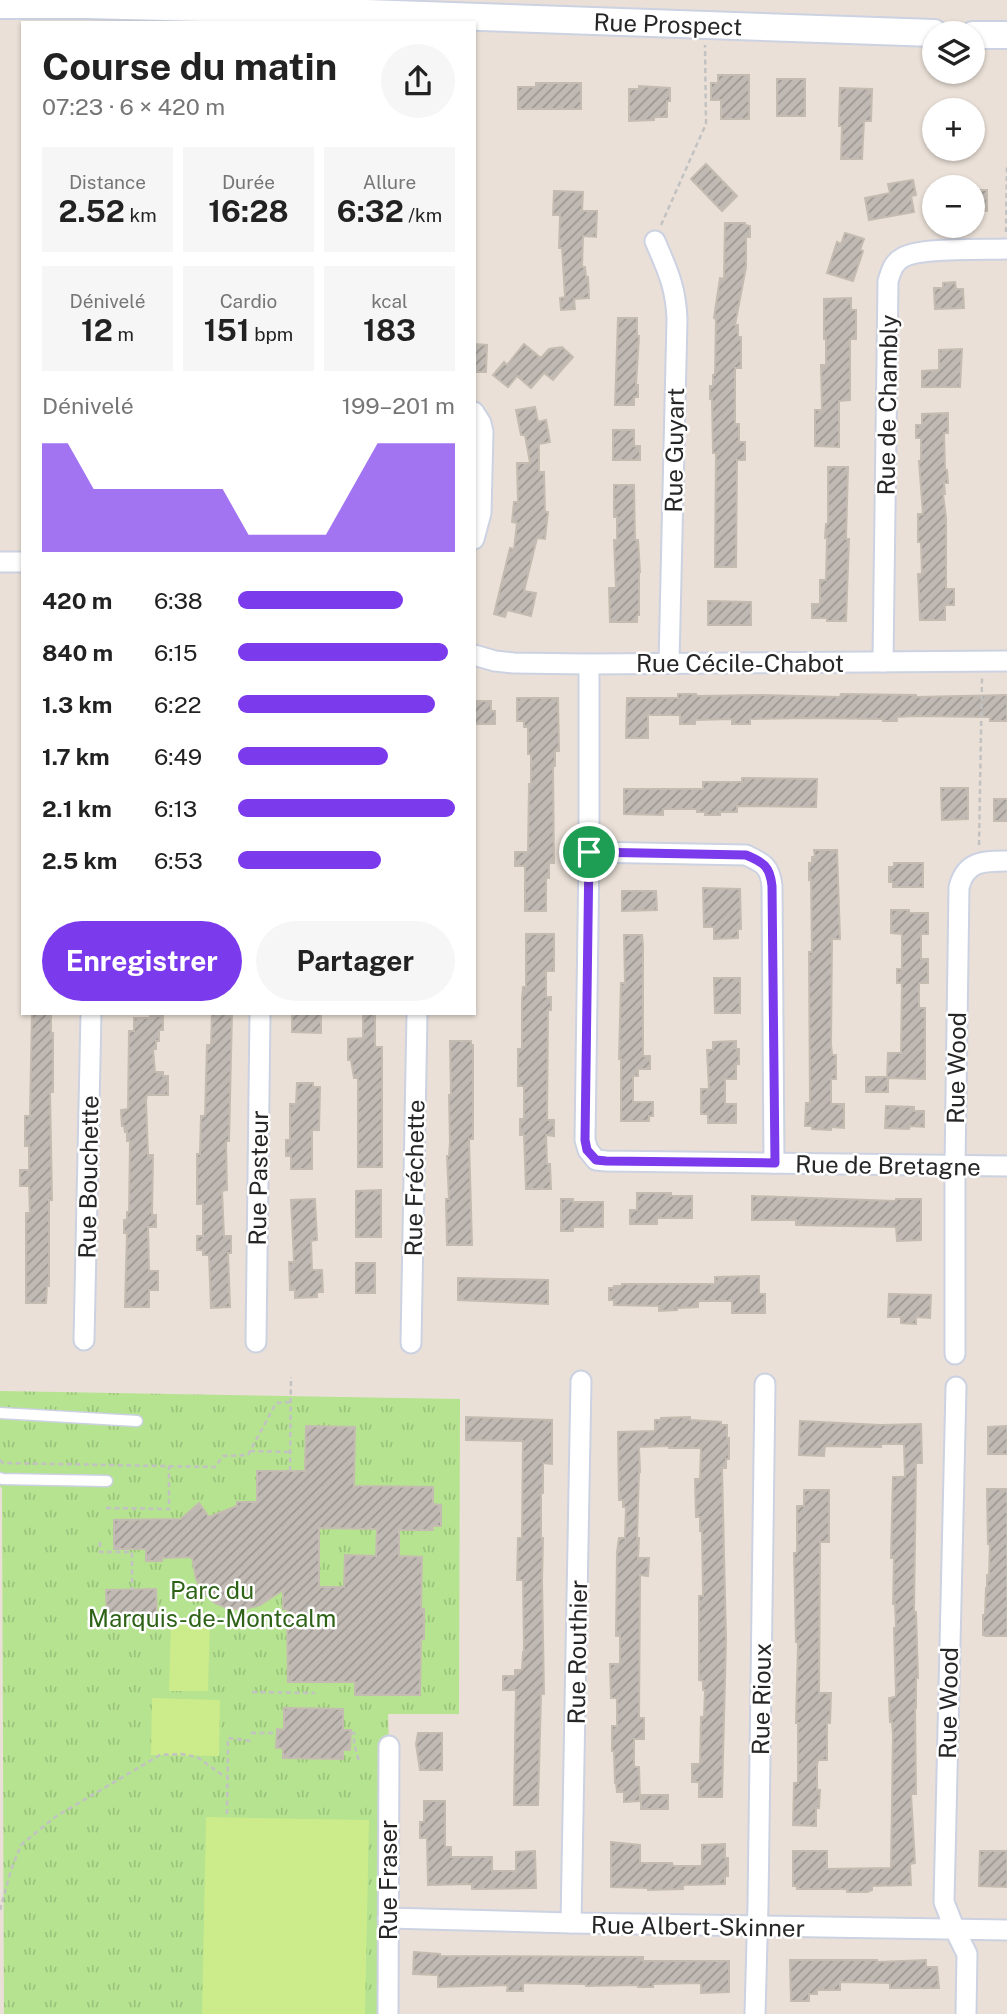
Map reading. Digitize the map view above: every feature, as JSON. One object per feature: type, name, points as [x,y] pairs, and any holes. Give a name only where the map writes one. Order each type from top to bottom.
[{"type":"street","name":"Rue Prospect","points":[[0,5],[108,7],[244,16],[922,33]]},
{"type":"street","points":[[985,35],[1007,36]]},
{"type":"street","name":"Rue Guyart","points":[[655,241],[677,299],[669,663]]},
{"type":"street","name":"Rue de Chambly","points":[[883,662],[888,281],[893,267],[902,257],[920,252],[1007,249]]},
{"type":"street","points":[[476,413],[483,432],[482,499],[476,532]]},
{"type":"street","points":[[0,562],[21,562]]},
{"type":"street","name":"Rue Cécile-Chabot","points":[[476,656],[514,663],[589,664],[1007,661]]},
{"type":"street","name":"Rue de Bretagne","points":[[589,664],[587,1150],[596,1160],[606,1161],[1007,1166]]},
{"type":"street","points":[[589,852],[746,855],[761,862],[771,874],[775,1163]]},
{"type":"street","points":[[979,863],[1007,861]]},
{"type":"street","name":"Rue Wood","points":[[955,1354],[954,1165],[959,887],[962,876],[969,868],[979,863]]},
{"type":"street","name":"Rue Bouchette","points":[[84,1340],[90,1015]]},
{"type":"street","name":"Rue Pasteur","points":[[256,1342],[261,1015]]},
{"type":"street","name":"Rue Fréchette","points":[[411,1343],[417,1015]]},
{"type":"street","name":"Rue Routhier","points":[[571,1923],[581,1381]]},
{"type":"street","name":"Rue Rioux","points":[[755,2014],[765,1384]]},
{"type":"street","name":"Rue Wood","points":[[956,1387],[944,1902],[954,1930],[967,1954],[966,2014]]},
{"type":"street","name":"Rue Fraser","points":[[388,2014],[389,1746]]},
{"type":"street","name":"Rue Albert-Skinner","points":[[388,1918],[1007,1930]]},
{"type":"lane","points":[[0,1413],[137,1421]]},
{"type":"lane","points":[[0,1478],[107,1481]]},
{"type":"path","points":[[655,241],[706,124],[705,26]]},
{"type":"path","points":[[1007,165],[1007,249]]},
{"type":"path","points":[[979,863],[982,662]]},
{"type":"path","points":[[290,1471],[291,1377]]},
{"type":"path","points":[[0,1460],[3,1463],[215,1467],[223,1456],[248,1455],[276,1403],[290,1402]]},
{"type":"path","points":[[250,1451],[290,1452]]},
{"type":"path","points":[[106,1508],[169,1510],[169,1466]]},
{"type":"path","points":[[100,1542],[100,1552],[132,1552],[132,1590]]},
{"type":"path","points":[[252,1692],[315,1693]]},
{"type":"path","points":[[251,1733],[276,1733]]},
{"type":"path","points":[[351,1733],[354,1733],[359,1761]]},
{"type":"path","points":[[227,1814],[228,1738],[251,1741]]},
{"type":"path","points":[[0,1910],[21,1845],[55,1817],[160,1755],[182,1754],[197,1757],[221,1774],[226,1774]]},
{"type":"green space","name":"Parc du Marquis-de-Montcalm","points":[[0,1391],[460,1399],[459,1714],[388,1714],[385,2014],[4,2014]]},
{"type":"green space","points":[[171,1621],[210,1622],[208,1691],[169,1691]]},
{"type":"green space","points":[[152,1698],[220,1700],[219,1756],[151,1755]]},
{"type":"green space","points":[[206,1817],[369,1820],[365,2014],[202,2014]]},
{"type":"building","points":[[718,75],[749,75],[749,119],[721,119],[721,100],[711,100],[711,83],[718,83]]},
{"type":"building","points":[[777,79],[805,79],[805,116],[777,116]]},
{"type":"building","points":[[536,83],[581,83],[581,109],[518,109],[518,87],[536,87]]},
{"type":"building","points":[[639,86],[670,88],[667,117],[629,121],[629,89],[639,89]]},
{"type":"building","points":[[840,88],[872,89],[871,121],[864,121],[862,159],[841,159]]},
{"type":"building","points":[[706,164],[737,196],[722,211],[691,179]]},
{"type":"building","points":[[913,180],[916,195],[911,196],[914,212],[869,220],[865,198],[890,193],[888,184]]},
{"type":"building","points":[[985,190],[987,190],[985,211]]},
{"type":"building","points":[[554,191],[583,192],[582,211],[597,211],[596,237],[583,236],[582,267],[585,267],[588,277],[589,298],[574,299],[575,309],[561,310],[560,298],[565,297],[562,248],[559,248],[560,215],[553,215]]},
{"type":"building","points":[[725,223],[745,223],[750,226],[750,237],[746,237],[746,267],[735,325],[738,325],[738,337],[741,337],[741,368],[735,368],[735,424],[739,424],[739,442],[745,442],[745,460],[737,460],[736,567],[715,567],[716,453],[713,453],[710,386],[713,386],[715,375],[714,318],[720,278],[724,279]]},
{"type":"building","points":[[845,233],[864,239],[853,281],[827,273],[837,242],[841,244]]},
{"type":"building","points":[[955,282],[956,289],[963,289],[964,308],[935,309],[934,288],[943,288],[943,283]]},
{"type":"building","points":[[851,298],[851,310],[856,310],[856,339],[850,339],[850,400],[839,401],[839,447],[815,446],[815,410],[822,410],[821,365],[826,365],[824,299]]},
{"type":"building","points":[[618,318],[637,318],[638,397],[634,397],[634,405],[615,405]]},
{"type":"building","points":[[476,344],[487,345],[486,372],[476,372]]},
{"type":"building","points":[[524,344],[541,358],[549,349],[562,347],[573,357],[553,380],[544,373],[531,388],[517,376],[508,387],[493,375],[504,362],[507,365]]},
{"type":"building","points":[[962,349],[960,387],[922,387],[922,371],[939,370],[939,350]]},
{"type":"building","points":[[535,407],[538,422],[546,420],[550,442],[539,444],[539,472],[544,472],[545,512],[548,512],[545,539],[537,538],[524,591],[536,593],[531,616],[507,610],[505,617],[494,614],[510,548],[514,549],[517,523],[512,522],[514,502],[518,502],[517,463],[530,463],[525,435],[521,435],[516,410]]},
{"type":"building","points":[[948,413],[948,433],[944,433],[948,483],[944,483],[943,494],[946,518],[946,589],[954,589],[954,605],[945,605],[945,620],[920,620],[918,574],[922,574],[918,514],[923,514],[919,461],[921,438],[916,438],[916,425],[922,425],[922,414]]},
{"type":"building","points":[[613,430],[634,430],[634,446],[640,446],[640,460],[613,460]]},
{"type":"building","points":[[828,467],[848,467],[846,621],[812,618],[812,604],[820,604],[820,580],[826,580]]},
{"type":"building","points":[[614,485],[634,485],[635,540],[638,540],[640,572],[637,622],[610,622],[609,588],[616,588],[614,540],[617,540],[617,517],[614,517]]},
{"type":"building","points":[[708,601],[751,602],[751,625],[708,625]]},
{"type":"building","points":[[678,694],[840,697],[841,694],[916,697],[1007,695],[1007,721],[990,721],[990,717],[916,716],[897,717],[897,721],[750,719],[750,724],[732,724],[732,719],[695,720],[695,724],[680,724],[680,715],[648,715],[648,738],[626,738],[627,698],[678,698]]},
{"type":"building","points":[[517,698],[558,698],[559,751],[555,751],[553,766],[554,863],[549,863],[549,878],[546,878],[546,911],[525,911],[525,866],[515,866],[515,852],[528,852],[531,784],[528,727],[524,727],[524,721],[517,721]]},
{"type":"building","points":[[476,701],[491,701],[491,711],[495,711],[495,724],[476,724]]},
{"type":"building","points":[[742,778],[817,779],[816,807],[737,806],[737,812],[720,812],[720,815],[705,815],[705,812],[697,812],[697,809],[663,809],[663,815],[624,814],[624,789],[703,789],[703,782],[742,782]]},
{"type":"building","points":[[941,788],[968,788],[968,819],[942,820]]},
{"type":"building","points":[[994,799],[1007,799],[1007,821],[994,821]]},
{"type":"building","points":[[814,850],[837,850],[840,939],[832,939],[831,1044],[832,1055],[836,1055],[836,1079],[831,1079],[831,1104],[844,1104],[844,1128],[831,1127],[831,1130],[805,1126],[806,1103],[810,1103],[809,952],[812,952],[809,863],[812,863],[812,857],[815,857]]},
{"type":"building","points":[[894,863],[923,863],[923,887],[893,887],[893,882],[889,882],[889,867],[894,867]]},
{"type":"building","points":[[703,888],[740,889],[741,929],[738,929],[738,938],[714,939],[714,927],[704,927]]},
{"type":"building","points":[[622,891],[656,891],[657,910],[622,911]]},
{"type":"building","points":[[891,910],[928,913],[928,934],[921,934],[921,959],[928,959],[928,983],[919,983],[919,1008],[925,1008],[925,1079],[888,1078],[888,1092],[866,1092],[866,1077],[887,1077],[888,1053],[901,1053],[902,983],[897,983],[897,969],[902,969],[902,934],[891,933]]},
{"type":"building","points":[[526,934],[554,934],[554,971],[546,971],[546,997],[551,997],[551,1010],[548,1010],[547,1120],[554,1120],[554,1136],[546,1135],[551,1189],[526,1189],[524,1135],[520,1135],[520,1119],[524,1119],[524,1086],[518,1086],[518,1049],[522,1049]]},
{"type":"building","points":[[624,935],[642,935],[643,1056],[650,1056],[650,1069],[638,1069],[638,1076],[633,1076],[633,1102],[653,1102],[653,1116],[649,1116],[649,1121],[621,1121],[619,1059],[621,983],[625,983]]},
{"type":"building","points":[[714,978],[740,978],[740,1013],[715,1013]]},
{"type":"building","points":[[32,1015],[51,1015],[52,1200],[49,1200],[49,1286],[46,1303],[26,1303],[26,1213],[30,1213],[29,1186],[20,1186],[20,1170],[29,1170],[29,1146],[25,1146],[25,1116],[30,1116]]},
{"type":"building","points":[[212,1015],[232,1015],[229,1141],[226,1141],[227,1190],[222,1191],[224,1236],[231,1236],[231,1253],[228,1253],[230,1307],[211,1308],[209,1255],[203,1255],[203,1250],[197,1250],[197,1236],[203,1236],[203,1204],[197,1204],[197,1154],[200,1154],[201,1116],[205,1116],[207,1045],[211,1045]]},
{"type":"building","points":[[292,1015],[321,1015],[321,1033],[292,1032]]},
{"type":"building","points":[[363,1015],[375,1015],[375,1047],[382,1047],[382,1167],[358,1167],[358,1078],[354,1078],[351,1060],[348,1060],[348,1039],[363,1038]]},
{"type":"building","points":[[163,1016],[163,1030],[159,1030],[159,1041],[156,1041],[156,1049],[153,1049],[155,1072],[163,1072],[163,1076],[168,1076],[168,1095],[147,1095],[146,1100],[148,1155],[153,1155],[152,1215],[156,1215],[156,1227],[148,1227],[149,1271],[158,1271],[158,1290],[149,1290],[149,1307],[125,1307],[127,1233],[124,1233],[124,1220],[127,1220],[129,1212],[130,1141],[127,1141],[127,1132],[122,1126],[121,1110],[128,1109],[129,1031],[134,1031],[134,1018]]},
{"type":"building","points":[[450,1041],[471,1041],[473,1045],[473,1139],[469,1139],[472,1245],[447,1245]]},
{"type":"building","points":[[736,1041],[739,1064],[736,1064],[736,1079],[725,1079],[725,1104],[736,1104],[736,1123],[708,1123],[708,1114],[701,1114],[701,1089],[709,1089],[707,1050],[713,1050],[713,1042]]},
{"type":"building","points":[[297,1083],[313,1083],[313,1087],[320,1087],[319,1130],[312,1130],[312,1169],[291,1169],[291,1156],[286,1156],[286,1140],[290,1140],[290,1104],[296,1104]]},
{"type":"building","points":[[886,1106],[914,1107],[914,1111],[924,1111],[924,1127],[885,1128]]},
{"type":"building","points":[[381,1190],[381,1237],[356,1237],[356,1191]]},
{"type":"building","points":[[637,1193],[692,1196],[692,1218],[657,1218],[657,1224],[630,1224],[630,1210],[637,1210]]},
{"type":"building","points":[[752,1196],[896,1201],[921,1199],[921,1240],[897,1241],[896,1227],[796,1225],[796,1220],[752,1220]]},
{"type":"building","points":[[315,1199],[317,1240],[311,1241],[312,1270],[322,1270],[323,1292],[317,1292],[317,1297],[295,1298],[295,1290],[290,1290],[289,1262],[294,1262],[291,1200]]},
{"type":"building","points":[[561,1199],[573,1199],[573,1202],[603,1202],[603,1227],[573,1227],[573,1231],[561,1231]]},
{"type":"building","points":[[356,1263],[375,1263],[375,1293],[356,1293]]},
{"type":"building","points":[[759,1276],[759,1294],[765,1294],[765,1313],[732,1313],[732,1301],[698,1301],[698,1307],[659,1311],[659,1306],[614,1305],[614,1300],[609,1300],[609,1288],[622,1284],[715,1284],[715,1277]]},
{"type":"building","points":[[458,1278],[548,1280],[548,1304],[458,1300]]},
{"type":"building","points":[[889,1294],[931,1295],[930,1318],[916,1317],[916,1324],[901,1323],[901,1317],[888,1317]]},
{"type":"building","points":[[466,1417],[552,1420],[552,1464],[543,1463],[541,1493],[544,1694],[541,1694],[538,1805],[514,1805],[516,1690],[503,1690],[503,1676],[515,1676],[515,1670],[522,1670],[524,1652],[523,1580],[517,1580],[518,1538],[522,1538],[523,1441],[466,1440]]},
{"type":"building","points":[[690,1417],[690,1420],[721,1422],[721,1425],[727,1425],[729,1438],[729,1459],[726,1459],[726,1468],[722,1468],[726,1639],[722,1797],[699,1797],[699,1782],[692,1782],[692,1764],[700,1764],[701,1717],[704,1717],[705,1690],[703,1681],[699,1680],[699,1596],[703,1596],[702,1531],[700,1517],[696,1517],[695,1479],[700,1479],[701,1448],[639,1447],[638,1558],[649,1558],[648,1576],[640,1575],[639,1718],[644,1718],[644,1739],[634,1739],[634,1767],[639,1767],[640,1801],[624,1802],[624,1792],[617,1792],[615,1783],[612,1726],[617,1726],[617,1698],[611,1698],[610,1664],[620,1664],[620,1636],[616,1636],[617,1552],[619,1538],[625,1538],[626,1507],[623,1507],[623,1500],[619,1500],[618,1432],[655,1431],[655,1420]]},
{"type":"building","points":[[800,1421],[921,1424],[922,1463],[916,1463],[914,1612],[918,1678],[915,1708],[916,1794],[911,1794],[915,1863],[910,1864],[911,1885],[872,1886],[872,1890],[867,1892],[847,1892],[847,1889],[797,1889],[797,1886],[793,1886],[793,1851],[827,1851],[827,1869],[891,1868],[893,1735],[889,1698],[896,1695],[894,1558],[891,1558],[893,1477],[905,1477],[904,1444],[881,1444],[881,1447],[825,1446],[824,1456],[799,1455]]},
{"type":"building","points":[[306,1426],[355,1427],[354,1486],[433,1487],[433,1504],[441,1505],[441,1526],[432,1526],[433,1530],[399,1530],[399,1556],[422,1557],[421,1609],[424,1609],[424,1639],[421,1639],[420,1695],[355,1695],[355,1682],[288,1682],[287,1609],[283,1609],[283,1590],[260,1605],[229,1609],[215,1603],[203,1593],[196,1579],[192,1557],[146,1561],[146,1549],[114,1549],[114,1520],[181,1519],[199,1503],[209,1517],[237,1506],[237,1502],[257,1502],[257,1471],[305,1471]],"holes":[[[319,1528],[377,1529],[376,1556],[345,1555],[344,1587],[319,1587]]]},
{"type":"building","points":[[1007,1426],[1007,1454],[988,1454],[988,1427]]},
{"type":"building","points":[[987,1489],[1007,1489],[1007,1636],[983,1635],[990,1544]]},
{"type":"building","points":[[804,1490],[829,1490],[829,1542],[820,1542],[819,1693],[831,1693],[830,1723],[827,1723],[827,1760],[818,1760],[817,1765],[817,1790],[820,1790],[816,1826],[793,1825],[794,1783],[798,1783],[798,1642],[794,1553],[797,1553],[797,1506],[804,1506]]},
{"type":"building","points":[[156,1589],[157,1618],[107,1619],[106,1590]]},
{"type":"building","points":[[284,1708],[343,1709],[343,1730],[351,1730],[350,1750],[343,1750],[343,1759],[283,1758],[283,1748],[276,1748],[277,1729],[284,1730]]},
{"type":"building","points":[[418,1733],[442,1733],[442,1770],[420,1770],[416,1744]]},
{"type":"building","points":[[641,1795],[668,1795],[668,1809],[641,1809]]},
{"type":"building","points":[[424,1801],[445,1801],[445,1847],[451,1847],[451,1857],[492,1857],[492,1871],[516,1871],[516,1852],[535,1851],[536,1888],[472,1889],[472,1884],[428,1885],[427,1838],[420,1838],[420,1822],[424,1822]]},
{"type":"building","points":[[611,1842],[640,1845],[640,1863],[672,1863],[673,1866],[702,1866],[702,1845],[725,1844],[728,1876],[725,1876],[725,1884],[683,1885],[683,1889],[611,1887]]},
{"type":"building","points":[[980,1851],[1007,1851],[1007,1887],[979,1886]]},
{"type":"building","points":[[414,1952],[440,1956],[643,1957],[643,1961],[729,1961],[729,1992],[701,1993],[701,1983],[638,1987],[523,1983],[523,1991],[507,1991],[508,1985],[438,1987],[438,1975],[413,1974]]},
{"type":"building","points":[[790,1960],[926,1960],[926,1967],[937,1967],[939,1988],[890,1988],[890,1983],[840,1982],[840,1990],[817,1990],[817,1994],[809,1994],[809,2001],[791,2001]]},
{"type":"route","points":[[589,852],[746,855],[761,862],[771,874],[775,1163],[606,1161],[596,1160],[587,1150],[589,852]]}]
